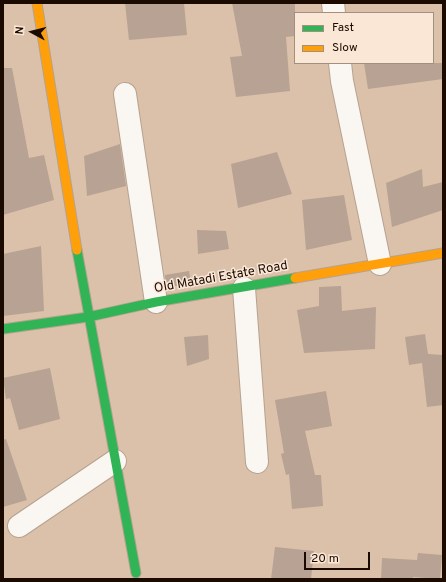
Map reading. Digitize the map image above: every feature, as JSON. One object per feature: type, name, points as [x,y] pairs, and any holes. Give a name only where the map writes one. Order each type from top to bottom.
[{"type":"street","points":[[37,3],[88,317],[136,573]]},
{"type":"street","points":[[340,64],[342,81],[380,264]]},
{"type":"street","points":[[125,94],[156,302]]},
{"type":"street","name":"Old Matadi Estate Road","points":[[3,329],[88,317],[156,302],[443,253]]},
{"type":"street","points":[[244,288],[257,462]]},
{"type":"street","points":[[19,526],[115,461]]},
{"type":"building","points":[[125,3],[184,3],[187,35],[129,40]]},
{"type":"building","points":[[232,3],[295,3],[294,36],[286,37],[290,91],[236,97],[230,57],[242,56]]},
{"type":"building","points":[[443,63],[443,79],[368,89],[364,64]]},
{"type":"building","points":[[3,68],[12,68],[29,158],[44,155],[54,200],[3,215]]},
{"type":"building","points":[[120,144],[126,186],[87,196],[84,156]]},
{"type":"building","points":[[277,152],[292,194],[238,208],[231,164]]},
{"type":"building","points":[[422,169],[423,187],[443,182],[443,210],[392,227],[386,183]]},
{"type":"building","points":[[344,195],[352,240],[306,250],[302,200]]},
{"type":"building","points":[[197,230],[226,231],[229,249],[198,254]]},
{"type":"building","points":[[41,246],[44,311],[3,316],[3,254]]},
{"type":"building","points":[[189,271],[191,283],[166,288],[165,275]]},
{"type":"building","points":[[341,286],[342,311],[376,307],[375,349],[304,353],[297,310],[319,306],[319,287]]},
{"type":"building","points":[[425,334],[428,354],[443,355],[443,405],[427,407],[422,363],[409,365],[405,337]]},
{"type":"building","points":[[208,335],[209,359],[187,366],[184,337]]},
{"type":"building","points":[[50,368],[60,419],[19,430],[10,398],[6,399],[3,378]]},
{"type":"building","points":[[326,391],[332,426],[305,431],[315,475],[321,475],[323,506],[292,509],[289,474],[286,475],[281,454],[284,453],[275,400]]},
{"type":"building","points":[[6,439],[27,500],[3,507],[3,440]]},
{"type":"building","points":[[275,547],[314,551],[311,579],[271,579]]},
{"type":"building","points":[[418,553],[442,555],[440,579],[413,577],[413,579],[381,579],[382,558],[417,560]]},
{"type":"traffic: fast","points":[[77,250],[136,573]]},
{"type":"traffic: fast","points":[[3,329],[88,317],[156,302],[295,278]]},
{"type":"traffic: slow","points":[[37,3],[77,250]]},
{"type":"traffic: slow","points":[[295,278],[443,253]]}]
